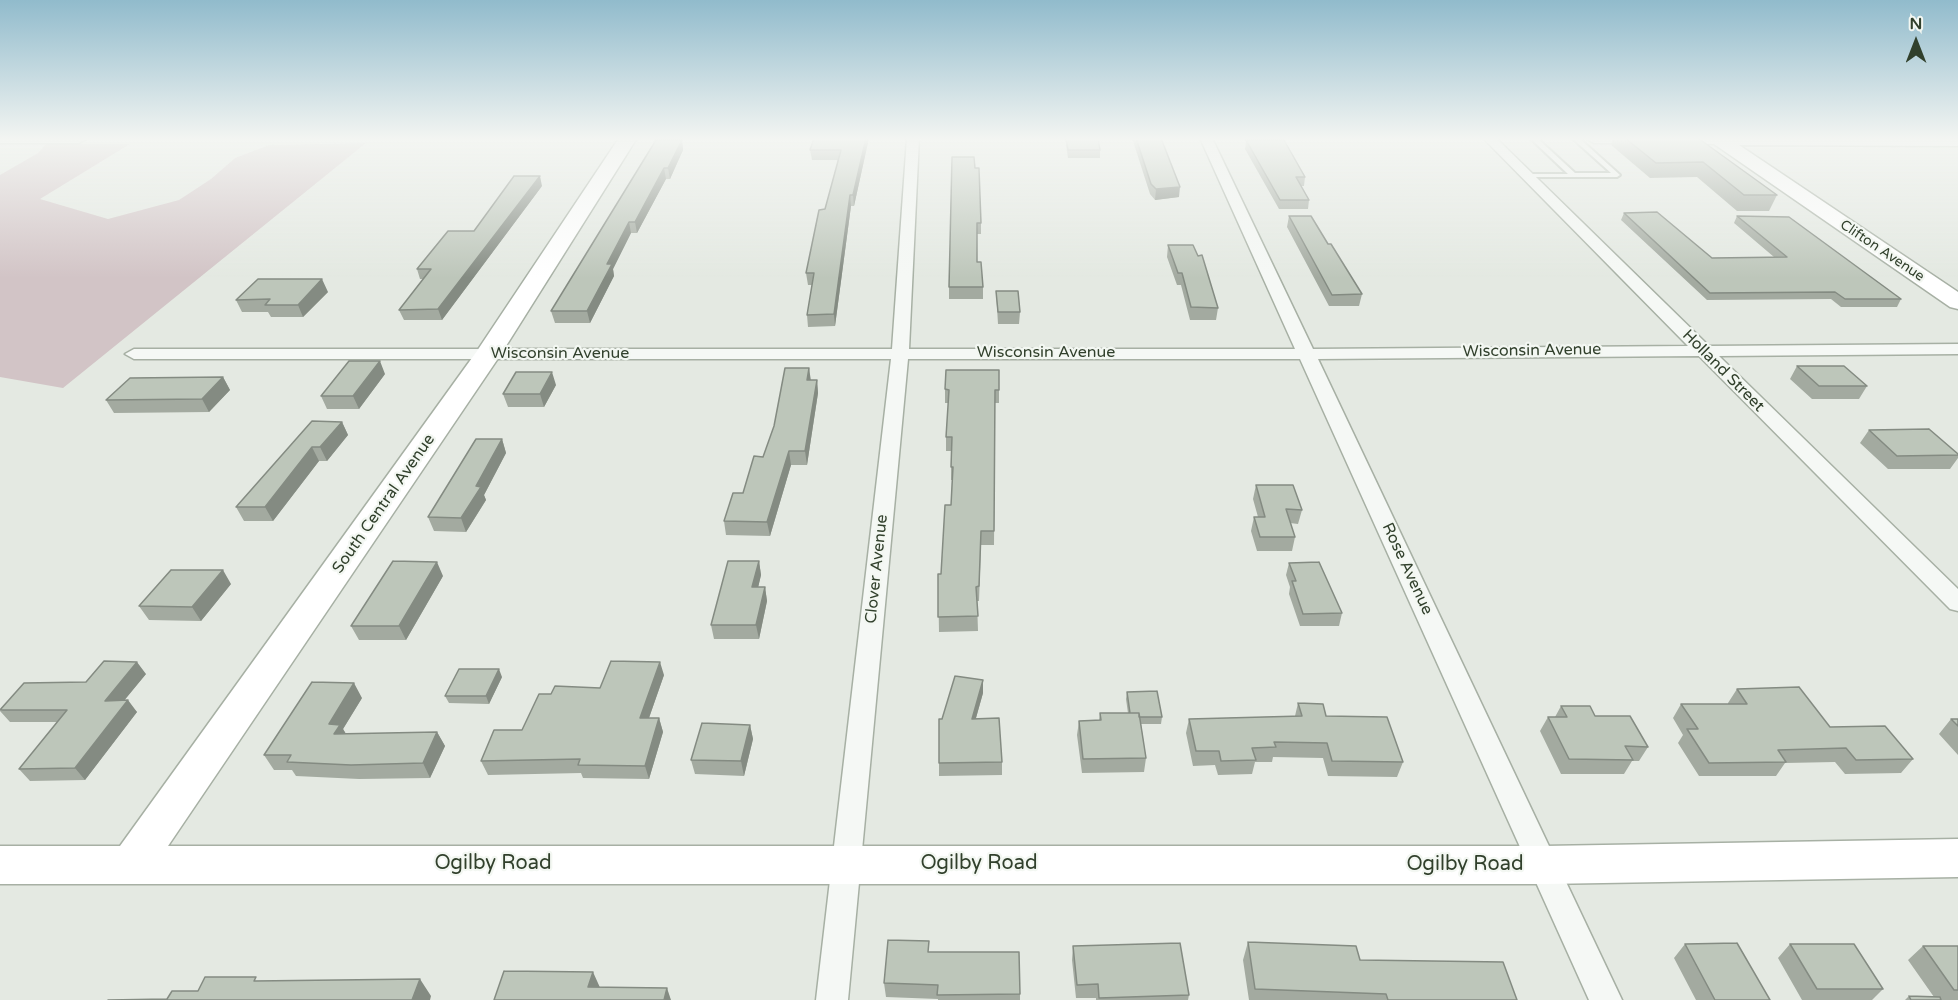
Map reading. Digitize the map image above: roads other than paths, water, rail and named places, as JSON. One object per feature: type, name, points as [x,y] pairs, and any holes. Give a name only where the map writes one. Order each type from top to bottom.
[{"type":"street","name":"South Central Avenue","points":[[132,864],[488,354],[598,185]]},
{"type":"street","name":"Clover Avenue","points":[[832,1000],[900,352],[910,185]]},
{"type":"street","name":"Rose Avenue","points":[[1228,185],[1606,1000]]},
{"type":"street","name":"Holland Street","points":[[1536,185],[1958,603]]},
{"type":"street","name":"Clifton Avenue","points":[[1785,185],[1958,302]]},
{"type":"street","name":"Wisconsin Avenue","points":[[134,354],[900,352],[1308,354],[1702,349],[1958,349]]},
{"type":"street","name":"Ogilby Road","points":[[0,865],[846,863],[1544,865],[1958,858]]}]
